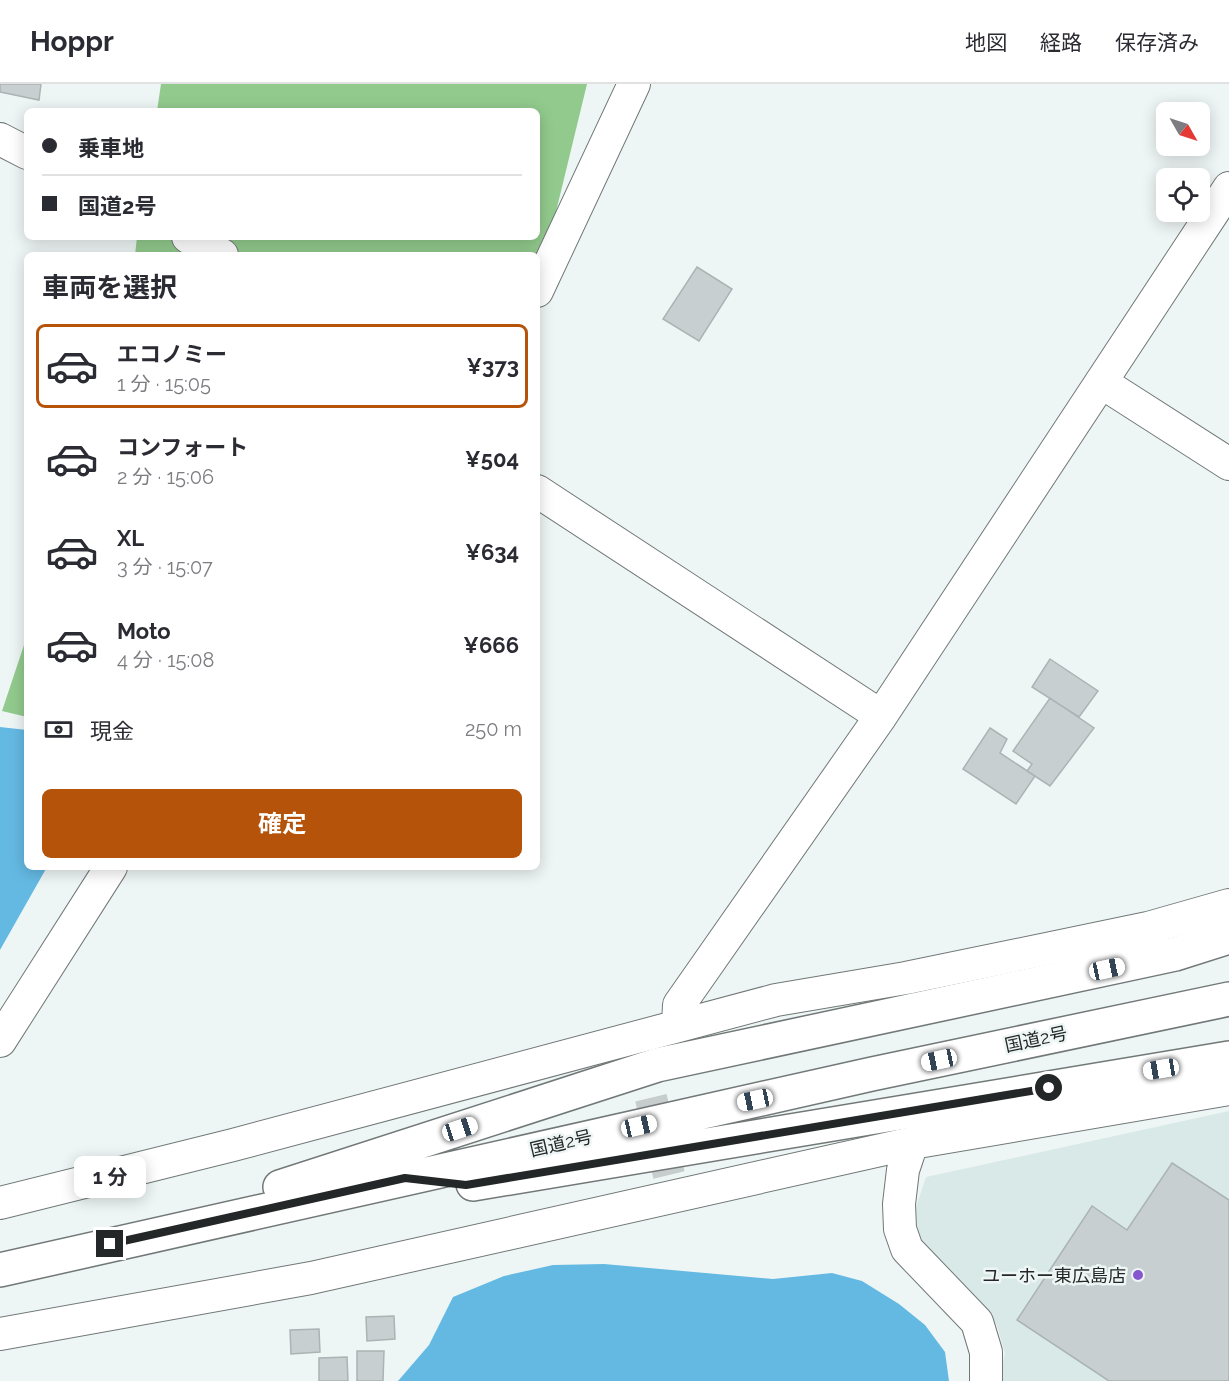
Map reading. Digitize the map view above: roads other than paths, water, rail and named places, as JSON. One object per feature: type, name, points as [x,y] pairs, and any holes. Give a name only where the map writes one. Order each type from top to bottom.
[{"type":"highway","points":[[87,1249],[657,1065],[1175,954],[1229,937]]},
{"type":"highway","name":"国道2号","points":[[0,1270],[872,1074],[1229,999]]},
{"type":"highway","points":[[405,1178],[466,1185],[1229,1058]]},
{"type":"street","points":[[540,285],[634,84]]},
{"type":"street","points":[[0,139],[24,151]]},
{"type":"street","points":[[678,1024],[680,1005],[880,716],[1229,188]]},
{"type":"street","points":[[194,240],[216,252]]},
{"type":"street","points":[[1101,382],[1229,464]]},
{"type":"street","points":[[540,493],[880,716]]},
{"type":"street","points":[[0,1041],[109,870]]},
{"type":"street","points":[[0,1203],[639,1044],[678,1024],[776,1000],[906,978],[1148,928],[1229,905]]},
{"type":"street","points":[[0,1334],[311,1278],[672,1187],[1229,1089]]},
{"type":"street","points":[[912,1143],[903,1170],[898,1204],[900,1229],[908,1249],[977,1322],[986,1352],[986,1381]]},
{"type":"water","points":[[0,727],[24,730],[24,870],[45,870],[0,950]]},
{"type":"water","points":[[604,1264],[773,1279],[832,1273],[862,1281],[899,1304],[925,1325],[945,1352],[949,1381],[398,1381],[429,1345],[453,1297],[504,1276],[553,1265]]},
{"type":"tunnel","points":[[640,1051],[669,1175]]},
{"type":"place","name":"ユーホー東広島店","points":[[1138,1275]]}]
